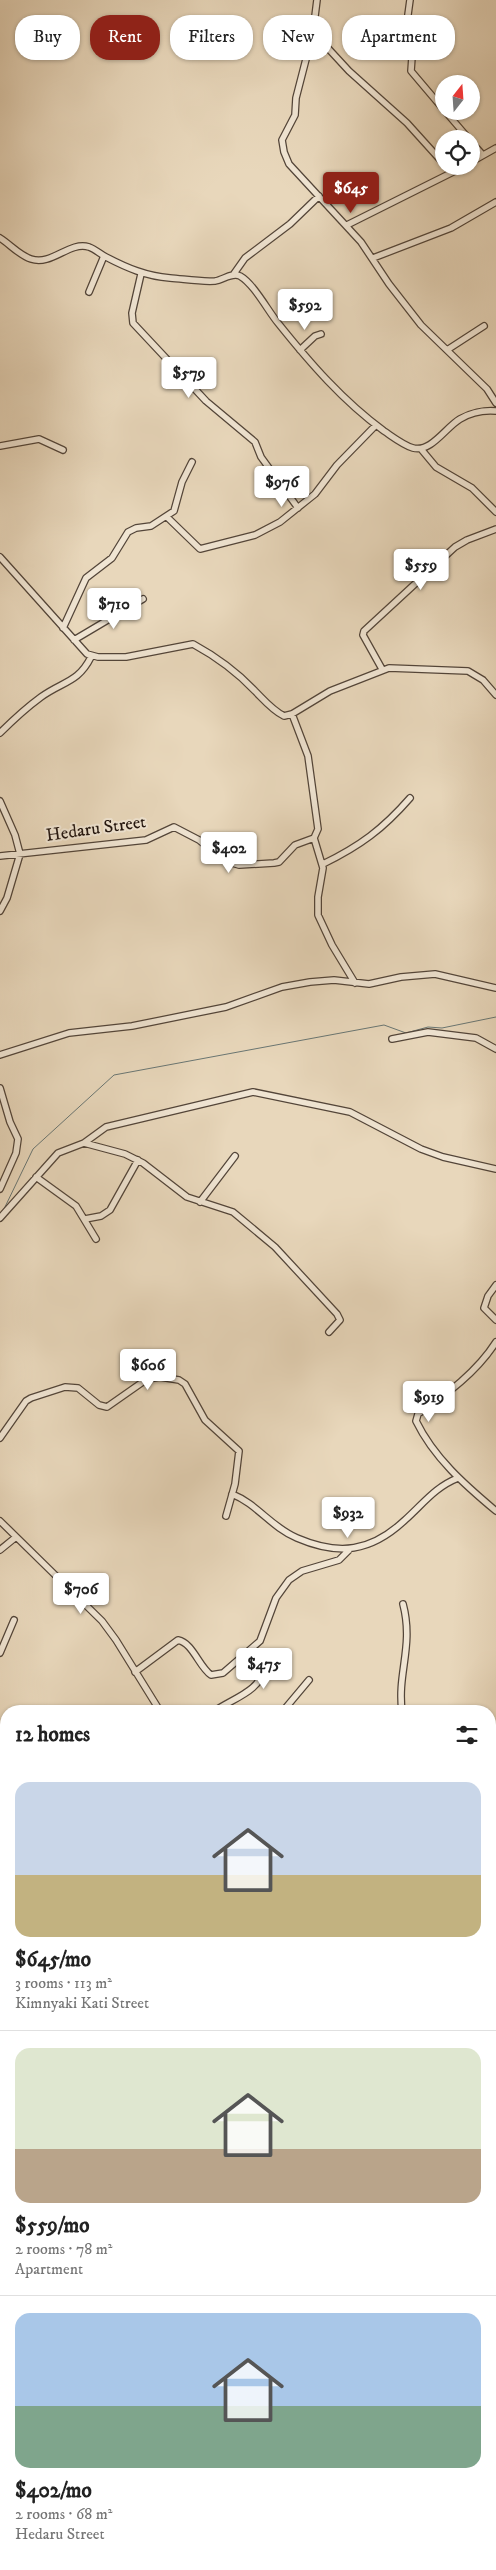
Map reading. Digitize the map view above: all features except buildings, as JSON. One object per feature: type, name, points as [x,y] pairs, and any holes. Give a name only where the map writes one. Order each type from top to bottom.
[{"type":"street","points":[[315,15],[317,0]]},
{"type":"street","points":[[410,0],[407,22],[420,40],[412,57],[411,71],[435,100]]},
{"type":"street","points":[[332,53],[349,71],[407,123],[435,154]]},
{"type":"street","points":[[306,60],[296,98],[295,115],[284,135],[282,145],[290,164],[347,225],[373,258],[403,304],[487,389],[496,403]]},
{"type":"street","points":[[452,120],[461,130]]},
{"type":"street","points":[[480,157],[496,148]]},
{"type":"street","points":[[480,152],[483,155]]},
{"type":"street","points":[[347,225],[449,175]]},
{"type":"street","points":[[0,238],[22,255],[36,260],[46,260],[64,251],[83,246],[140,274],[207,281],[223,279],[233,275],[245,258],[259,245],[290,224],[319,196]]},
{"type":"street","points":[[373,258],[451,228],[496,202]]},
{"type":"street","points":[[89,292],[104,256]]},
{"type":"street","points":[[140,274],[132,313],[133,323],[189,385],[255,442],[261,457],[298,508]]},
{"type":"street","points":[[233,275],[245,280],[300,350],[332,386],[376,425],[400,442],[421,449],[436,467],[472,488],[496,512]]},
{"type":"street","points":[[447,350],[484,326]]},
{"type":"street","points":[[300,350],[315,336],[321,334]]},
{"type":"street","points":[[421,449],[466,416],[496,411]]},
{"type":"street","points":[[167,517],[194,545],[203,549],[264,532],[315,494],[336,465],[376,425]]},
{"type":"street","points":[[0,446],[39,438],[63,450]]},
{"type":"street","points":[[63,628],[86,578],[112,558],[128,532],[136,528],[151,526],[174,511],[182,482],[192,462]]},
{"type":"street","points":[[382,669],[363,635],[364,631],[455,547],[467,540],[496,529]]},
{"type":"street","points":[[0,557],[91,657],[126,657],[193,644],[240,678],[280,714],[292,714],[330,691],[382,669],[398,667],[468,671],[483,680],[496,694]]},
{"type":"street","points":[[74,640],[144,599]]},
{"type":"street","points":[[0,733],[42,696],[81,675],[91,657]]},
{"type":"street","points":[[292,714],[308,756],[314,782],[318,828],[314,838],[323,864],[318,897],[318,915],[332,945],[355,983]]},
{"type":"street","points":[[323,864],[365,842],[383,828],[410,798]]},
{"type":"street","points":[[0,801],[15,835],[20,854],[7,898],[0,911]]},
{"type":"street","name":"Hedaru Street","points":[[0,856],[146,840],[174,827],[199,840],[225,861],[239,865],[266,864],[279,862],[295,845],[314,838]]},
{"type":"street","points":[[0,1055],[83,1030],[132,1026],[226,1007],[292,985],[325,980],[369,984],[401,977],[435,974],[496,988]]},
{"type":"street","points":[[392,1039],[428,1032],[476,1038],[496,1049]]},
{"type":"street","points":[[0,1088],[10,1122],[18,1140],[16,1153],[0,1189]]},
{"type":"street","points":[[0,1218],[58,1153],[84,1143],[99,1131],[118,1123],[260,1092],[350,1112],[421,1149],[443,1157],[496,1169]]},
{"type":"street","points":[[84,1143],[116,1150],[138,1160],[179,1191],[200,1202],[220,1206],[233,1212],[275,1247],[337,1314],[340,1320],[328,1332]]},
{"type":"street","points":[[200,1202],[235,1156]]},
{"type":"street","points":[[85,1219],[101,1216],[110,1210],[138,1160]]},
{"type":"street","points":[[36,1177],[76,1206],[96,1239]]},
{"type":"street","points":[[496,1285],[488,1296],[484,1308],[496,1320]]},
{"type":"street","points":[[496,1342],[481,1362],[447,1395],[416,1416],[420,1429],[432,1447],[458,1478],[496,1511]]},
{"type":"street","points":[[0,1438],[31,1398],[73,1387],[83,1390],[99,1404],[108,1407],[147,1379],[170,1377],[180,1380],[185,1384],[205,1420],[240,1451],[226,1516]]},
{"type":"street","points":[[232,1494],[248,1502],[270,1523],[294,1537],[326,1549],[348,1550],[377,1540],[391,1532],[434,1492],[458,1478]]},
{"type":"street","points":[[0,1521],[102,1622],[116,1640],[156,1705]]},
{"type":"street","points":[[0,1550],[16,1537]]},
{"type":"street","points":[[135,1672],[178,1640],[186,1645],[205,1671],[211,1675],[222,1673],[260,1641],[276,1598],[289,1580],[302,1572],[339,1560],[348,1550]]},
{"type":"street","points":[[402,1705],[408,1632],[403,1604]]},
{"type":"street","points":[[0,1653],[14,1620]]},
{"type":"street","points":[[223,1705],[248,1692],[262,1675],[262,1667],[249,1652]]},
{"type":"street","points":[[288,1705],[309,1680]]},
{"type":"waterway","points":[[4,1209],[33,1149],[114,1075],[384,1025],[406,1033],[428,1027],[442,1028],[496,1017]]}]
